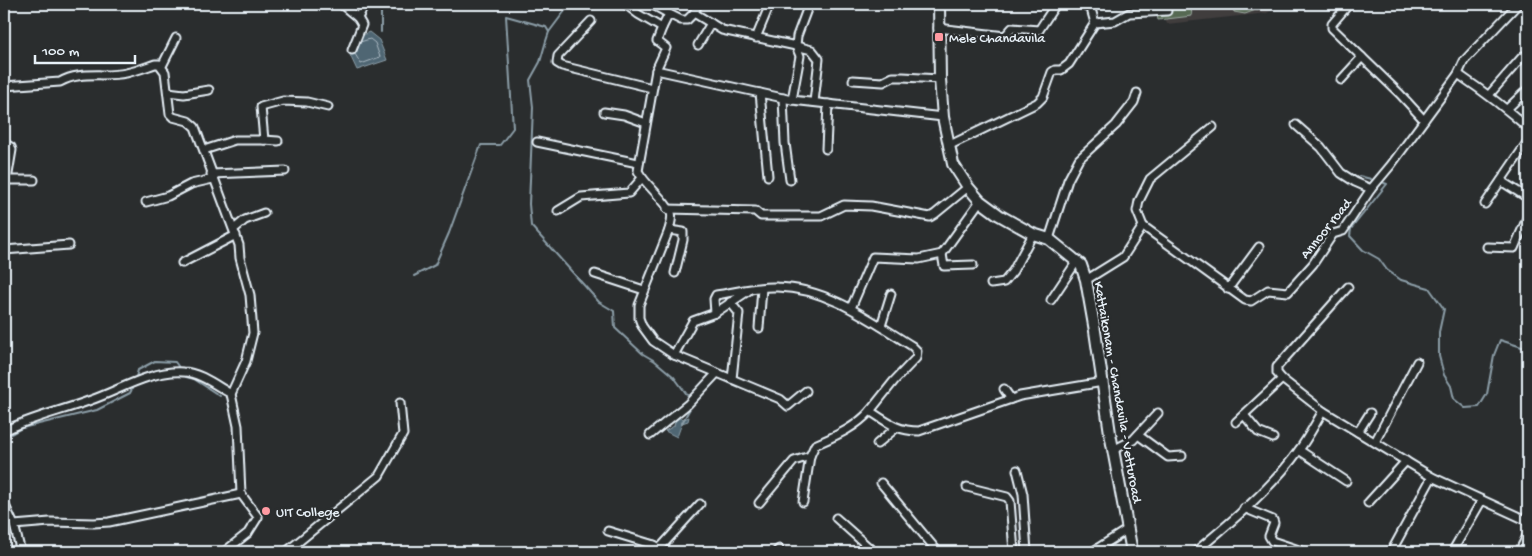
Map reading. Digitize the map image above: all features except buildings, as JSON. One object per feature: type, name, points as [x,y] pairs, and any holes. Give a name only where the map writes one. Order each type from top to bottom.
[{"type":"main road","name":"Kattaikonam - Chandavila - Vetturoad","points":[[939,4],[938,28],[943,117],[948,146],[954,164],[968,187],[980,201],[999,215],[1033,234],[1049,239],[1081,265],[1086,280],[1113,450],[1132,552]]},
{"type":"street","points":[[341,4],[358,18],[362,25],[352,50]]},
{"type":"street","points":[[358,18],[365,4]]},
{"type":"street","points":[[625,4],[662,28]]},
{"type":"street","points":[[651,4],[681,20],[687,20],[694,13],[698,4]]},
{"type":"street","points":[[792,100],[800,56],[796,46],[797,36],[809,4]]},
{"type":"street","points":[[938,28],[1004,36],[1012,28],[1039,30],[1056,4]]},
{"type":"street","points":[[1080,4],[1090,9],[1095,23]]},
{"type":"street","points":[[1349,4],[1331,26],[1424,120]]},
{"type":"street","name":"Annoor road","points":[[1143,226],[1245,300],[1251,301],[1268,290],[1288,292],[1313,264],[1333,234],[1343,231],[1371,188],[1458,74],[1464,62],[1518,4]]},
{"type":"street","points":[[756,38],[768,9]]},
{"type":"street","points":[[1095,23],[1115,21],[1129,13],[1168,11]]},
{"type":"street","points":[[694,13],[722,30],[812,50],[819,59],[814,102]]},
{"type":"street","points":[[669,14],[657,41],[666,48],[656,70],[638,171],[671,214],[669,230],[639,305],[642,326],[653,340],[674,355],[780,399],[788,406],[806,392]]},
{"type":"street","points":[[591,22],[558,56],[557,63],[562,66],[652,88]]},
{"type":"street","points":[[698,46],[710,23]]},
{"type":"street","points":[[948,146],[1037,104],[1043,97],[1052,72],[1061,70],[1068,64],[1095,23]]},
{"type":"street","points":[[162,66],[176,38]]},
{"type":"street","points":[[1488,95],[1523,56]]},
{"type":"street","points":[[1341,80],[1362,57]]},
{"type":"street","points":[[4,86],[60,82],[78,76],[125,74],[155,64],[162,66],[165,72],[170,114],[173,117],[191,122],[204,150],[212,176],[235,232],[250,295],[253,333],[246,361],[231,394],[238,426],[241,494],[258,517],[248,534],[227,552]]},
{"type":"street","points":[[656,70],[792,100],[943,117]]},
{"type":"street","points":[[1458,74],[1507,109],[1528,128]]},
{"type":"street","points":[[853,80],[882,82],[893,77],[903,76],[940,79]]},
{"type":"street","points":[[1507,109],[1528,89]]},
{"type":"street","points":[[168,92],[184,94],[209,90]]},
{"type":"street","points":[[760,93],[768,176]]},
{"type":"street","points":[[1049,239],[1068,180],[1079,159],[1116,125],[1134,102],[1137,93]]},
{"type":"street","points":[[783,98],[785,142],[790,180]]},
{"type":"street","points":[[264,140],[261,107],[283,101],[307,102],[328,107]]},
{"type":"street","points":[[826,149],[828,104]]},
{"type":"street","points":[[604,112],[624,115],[646,122]]},
{"type":"street","points":[[1296,125],[1321,147],[1341,173],[1355,182],[1371,188]]},
{"type":"street","points":[[1086,280],[1123,257],[1143,226],[1137,212],[1139,201],[1150,179],[1213,127]]},
{"type":"street","points":[[204,150],[235,140],[278,141]]},
{"type":"street","points":[[1485,204],[1528,141]]},
{"type":"street","points":[[537,142],[638,163]]},
{"type":"street","points":[[4,143],[11,147],[12,150],[6,183],[34,180]]},
{"type":"street","points":[[146,202],[168,196],[212,176],[285,171]]},
{"type":"street","points":[[558,211],[581,196],[629,193],[642,178]]},
{"type":"street","points":[[1501,181],[1528,198]]},
{"type":"street","points":[[668,210],[755,211],[761,216],[821,216],[844,205],[870,206],[930,217],[968,187]]},
{"type":"street","points":[[851,308],[873,257],[919,259],[942,254],[980,201]]},
{"type":"street","points":[[182,263],[235,232],[245,220],[264,213]]},
{"type":"street","points":[[1487,247],[1514,248],[1528,216]]},
{"type":"street","points":[[669,230],[683,232],[683,240],[675,272]]},
{"type":"street","points":[[991,284],[1004,282],[1013,271],[1033,234]]},
{"type":"street","points":[[4,250],[69,245]]},
{"type":"street","points":[[1228,289],[1259,247]]},
{"type":"street","points":[[942,254],[944,266],[973,264]]},
{"type":"street","points":[[1051,300],[1076,261]]},
{"type":"street","points":[[595,274],[644,290]]},
{"type":"street","points":[[715,313],[714,299],[716,295],[750,289],[778,287],[816,292],[851,308],[917,351],[916,358],[894,381],[863,420],[815,445],[810,456],[803,502]]},
{"type":"street","points":[[1348,287],[1277,367],[1277,373],[1323,411],[1406,461],[1432,476],[1528,521]]},
{"type":"street","points":[[759,328],[762,288]]},
{"type":"street","points":[[674,355],[693,322],[715,313],[750,289]]},
{"type":"street","points":[[880,326],[891,294]]},
{"type":"street","points":[[730,302],[739,313],[732,379]]},
{"type":"street","points":[[1375,442],[1417,362]]},
{"type":"street","points":[[4,431],[17,424],[92,400],[151,376],[181,372],[189,373],[231,394]]},
{"type":"street","points":[[650,435],[688,404],[717,373]]},
{"type":"street","points":[[1236,422],[1282,379]]},
{"type":"street","points":[[870,411],[896,428],[907,431],[919,431],[1010,399],[1050,390],[1103,382]]},
{"type":"street","points":[[1004,389],[1010,399]]},
{"type":"street","points":[[286,552],[379,476],[403,434],[400,403]]},
{"type":"street","points":[[1195,552],[1278,476],[1299,450],[1323,411]]},
{"type":"street","points":[[1358,432],[1370,412]]},
{"type":"street","points":[[1113,450],[1133,440],[1158,413]]},
{"type":"street","points":[[1244,415],[1258,432],[1273,438]]},
{"type":"street","points":[[877,444],[896,428]]},
{"type":"street","points":[[1138,435],[1168,457],[1182,456]]},
{"type":"street","points":[[1299,450],[1346,480]]},
{"type":"street","points":[[759,503],[794,461],[810,456]]},
{"type":"street","points":[[1368,503],[1406,461]]},
{"type":"street","points":[[1017,470],[1023,494],[1027,552]]},
{"type":"street","points":[[1391,552],[1432,476]]},
{"type":"street","points":[[881,483],[938,552]]},
{"type":"street","points":[[967,487],[1007,497],[1010,501],[1014,552]]},
{"type":"street","points":[[14,525],[50,522],[109,522],[241,494]]},
{"type":"street","points":[[1452,552],[1482,500]]},
{"type":"street","points":[[4,503],[14,525],[21,552]]},
{"type":"street","points":[[608,531],[653,548],[660,548],[700,504]]},
{"type":"street","points":[[1244,508],[1273,520],[1274,523],[1269,536],[1272,541],[1305,552]]},
{"type":"street","points":[[836,518],[874,552]]},
{"type":"street","points":[[1092,552],[1128,529]]},
{"type":"street","points":[[1519,552],[1528,534]]},
{"type":"shaded area","points":[[1160,4],[1283,4],[1267,13],[1167,24]]},
{"type":"green space","points":[[1155,4],[1219,5],[1191,7],[1192,16],[1158,20]]},
{"type":"green space","points":[[1233,4],[1263,4],[1264,7],[1245,14],[1234,12]]},
{"type":"water","points":[[369,32],[379,40],[387,60],[357,70],[350,55],[351,41]]},
{"type":"water","points":[[676,417],[684,419],[689,417],[688,421],[682,423],[677,437],[665,431],[674,426]]},
{"type":"waterway","points":[[381,32],[381,11],[385,4]]},
{"type":"waterway","points":[[549,32],[570,4]]},
{"type":"waterway","points":[[414,276],[435,265],[449,233],[481,145],[500,145],[513,128],[506,16],[546,27],[549,32],[540,62],[530,80],[533,107],[529,204],[531,226],[599,302],[614,311],[615,328],[643,354],[655,361],[674,377],[691,400]]},
{"type":"waterway","points":[[1359,176],[1371,179]]},
{"type":"waterway","points":[[1384,183],[1387,184],[1351,229],[1350,236],[1363,250],[1379,259],[1387,270],[1401,280],[1429,288],[1444,309],[1439,332],[1439,356],[1444,375],[1451,386],[1454,399],[1465,408],[1479,407],[1487,394],[1494,355],[1500,340],[1528,349]]},
{"type":"waterway","points":[[136,377],[138,370],[155,361],[175,362],[178,366]]},
{"type":"waterway","points":[[186,377],[194,379],[220,396]]},
{"type":"waterway","points":[[4,438],[22,428],[97,410],[130,393],[132,389]]},
{"type":"waterway","points":[[682,423],[693,403]]},
{"type":"waterway","points":[[4,534],[10,552]]},
{"type":"place","name":"Mele Chandavila","points":[[939,37]]},
{"type":"place","name":"UIT College","points":[[266,511]]}]
